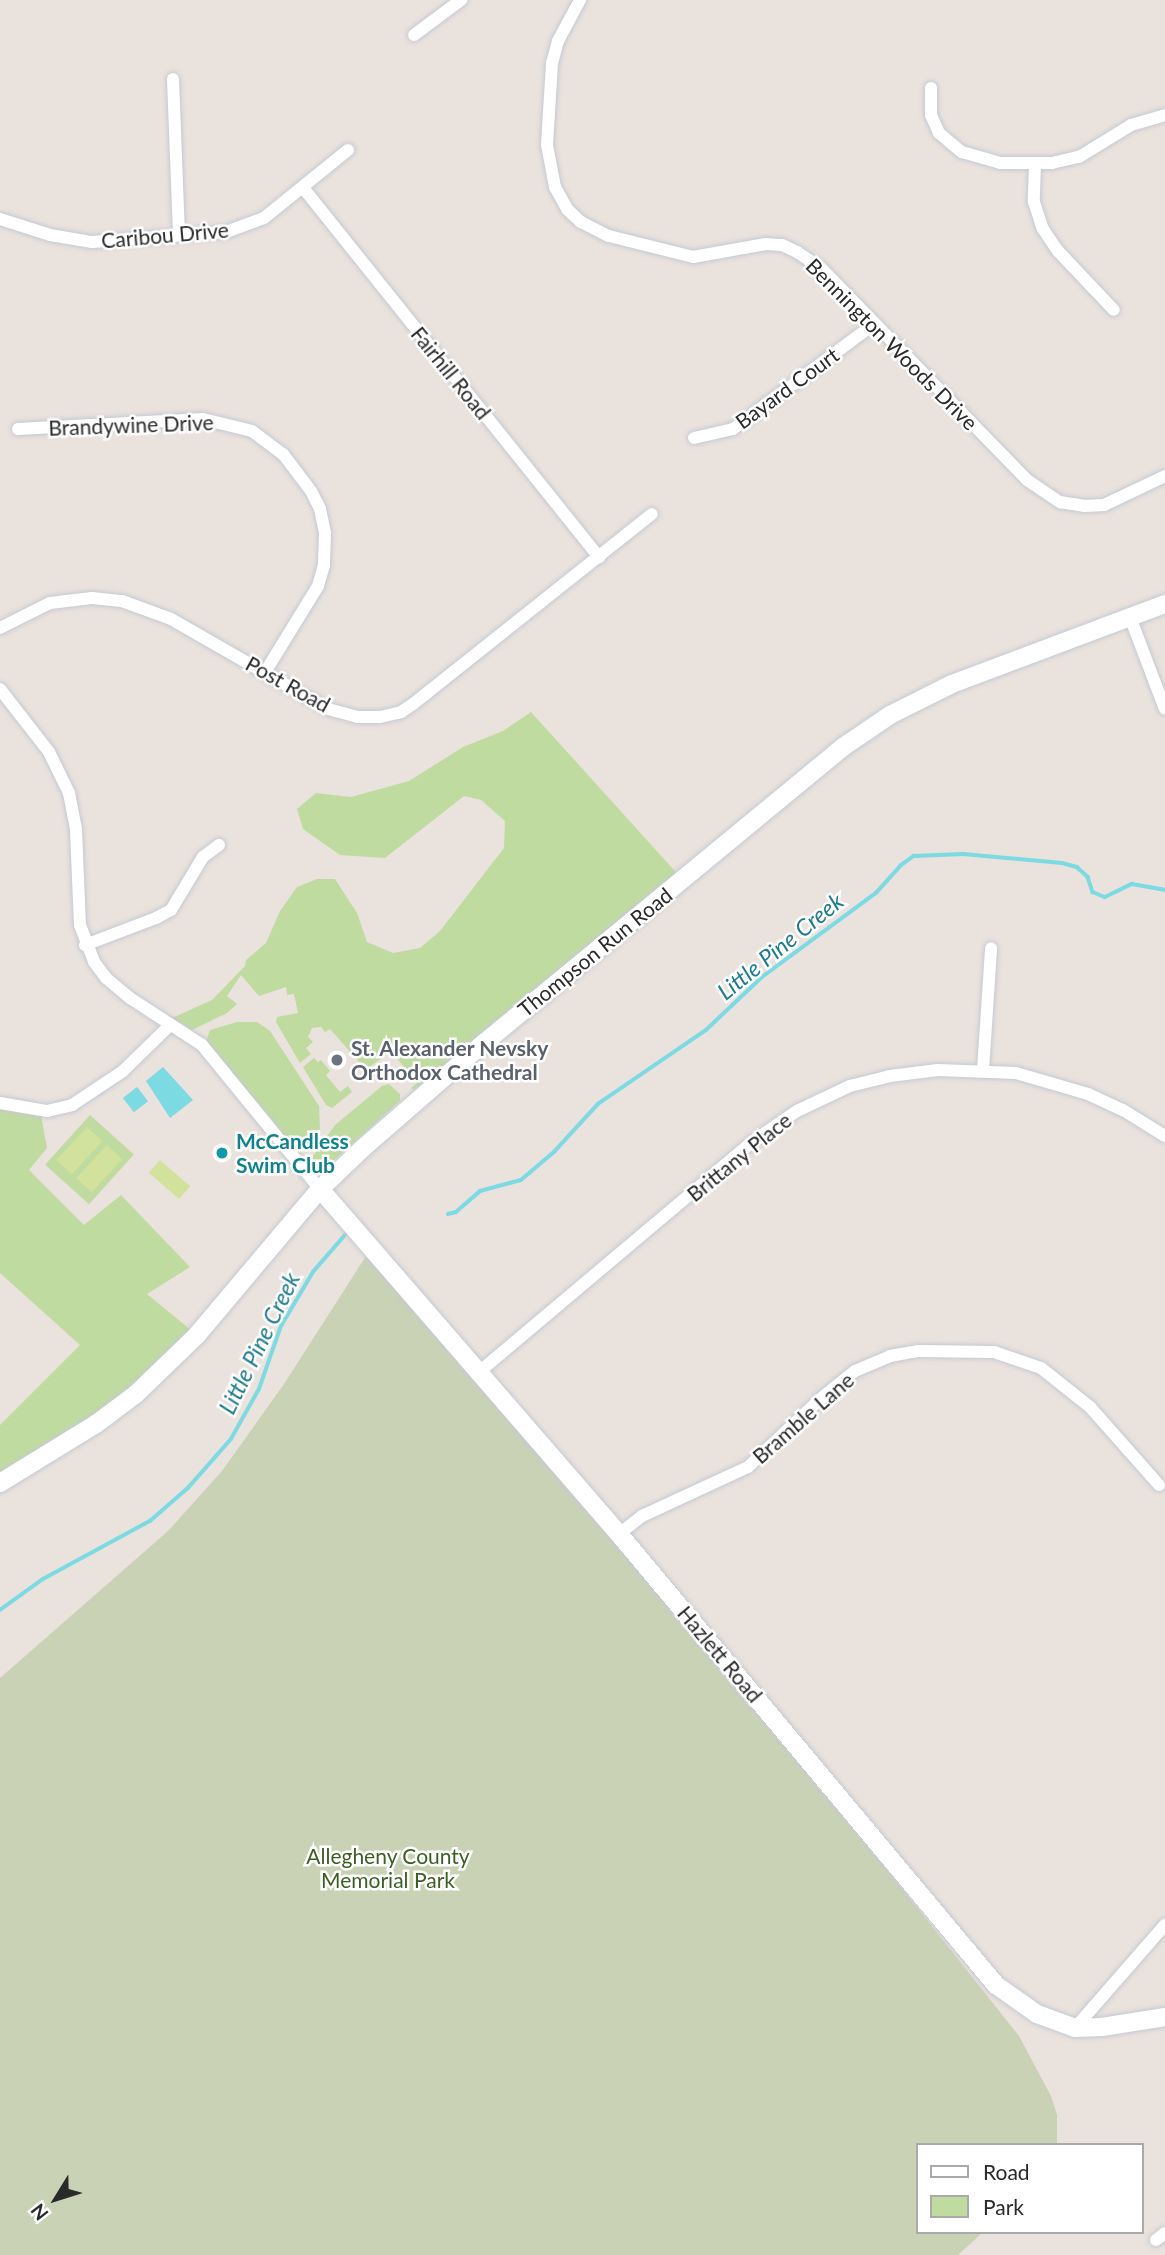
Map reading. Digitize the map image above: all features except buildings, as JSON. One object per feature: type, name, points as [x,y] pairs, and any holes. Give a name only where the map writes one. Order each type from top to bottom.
[{"type":"street","points":[[414,35],[461,0]]},
{"type":"street","name":"Bennington Woods Drive","points":[[580,0],[558,41],[548,96],[549,166],[555,187],[568,210],[581,222],[599,232],[681,255],[716,255],[766,244],[789,248],[822,269],[1027,480],[1052,499],[1075,505],[1104,505],[1165,476]]},
{"type":"street","points":[[173,79],[179,235]]},
{"type":"street","points":[[932,88],[929,100],[933,121],[939,133],[954,147],[980,159],[1035,164],[1079,157],[1131,125],[1165,115]]},
{"type":"street","name":"Caribou Drive","points":[[0,219],[50,235],[92,242],[226,232],[251,224],[303,189],[348,150]]},
{"type":"street","points":[[1035,164],[1034,202],[1043,229],[1058,251],[1114,310]]},
{"type":"street","name":"Fairhill Road","points":[[303,189],[599,557]]},
{"type":"street","name":"Bayard Court","points":[[694,438],[733,429],[874,324]]},
{"type":"street","name":"Brandywine Drive","points":[[18,429],[203,419],[252,431],[283,454],[311,491],[320,509],[325,533],[324,565],[318,586],[265,673]]},
{"type":"street","name":"Post Road","points":[[0,628],[50,603],[79,598],[122,601],[158,612],[317,703],[340,713],[368,717],[391,715],[422,696],[652,514]]},
{"type":"street","name":"Thompson Run Road","points":[[0,1483],[96,1424],[156,1376],[218,1311],[320,1189],[484,1043],[864,732],[952,684],[1165,604]]},
{"type":"street","points":[[1130,617],[1165,709]]},
{"type":"street","points":[[0,689],[48,752],[69,793],[76,830],[78,913],[85,945],[99,971],[112,984],[169,1026],[202,1045],[320,1189]]},
{"type":"street","points":[[85,945],[147,922],[171,909],[178,902],[196,867],[219,845]]},
{"type":"street","points":[[983,1070],[991,948]]},
{"type":"street","points":[[0,1103],[47,1111],[72,1105],[123,1072],[169,1026]]},
{"type":"street","name":"Brittany Place","points":[[479,1373],[752,1142],[797,1111],[832,1093],[878,1078],[938,1070],[1016,1073],[1079,1090],[1123,1110],[1165,1136]]},
{"type":"street","name":"Hazlett Road","points":[[320,1189],[619,1534],[982,1971],[1022,2005],[1075,2028],[1102,2028],[1165,2017]]},
{"type":"street","name":"Bramble Lane","points":[[619,1534],[642,1516],[748,1467],[819,1400],[855,1371],[890,1356],[919,1351],[994,1352],[1041,1368],[1067,1386],[1090,1407],[1159,1485]]},
{"type":"street","points":[[1075,2028],[1165,1925]]},
{"type":"green space","points":[[531,712],[683,880],[478,1037],[414,1090],[411,1088],[417,1083],[391,1051],[366,1070],[330,1029],[325,1032],[321,1027],[312,1028],[308,1037],[313,1042],[306,1048],[311,1054],[300,1063],[276,1022],[277,1017],[298,1013],[294,994],[287,995],[286,987],[259,996],[241,975],[227,996],[237,1004],[227,1013],[192,1030],[172,1018],[212,1000],[245,966],[246,960],[266,943],[280,911],[297,887],[317,879],[335,879],[357,913],[367,942],[393,953],[420,948],[440,931],[504,848],[505,821],[481,800],[464,796],[385,858],[340,855],[303,829],[297,809],[316,793],[351,797],[409,781],[463,747],[503,731]]},
{"type":"green space","points":[[237,1022],[257,1022],[270,1031],[319,1106],[320,1129],[303,1151],[296,1152],[206,1041],[210,1030]]},
{"type":"green space","points":[[314,1058],[318,1062],[321,1060],[330,1071],[326,1075],[340,1092],[348,1086],[352,1092],[332,1108],[326,1105],[303,1067]]},
{"type":"green space","points":[[389,1084],[400,1094],[400,1101],[330,1164],[318,1170],[313,1169],[313,1156],[335,1125],[382,1086]]},
{"type":"green space","points":[[0,1103],[40,1110],[47,1148],[29,1170],[84,1225],[121,1195],[190,1267],[147,1294],[197,1335],[176,1357],[0,1483],[0,1425],[80,1345],[0,1273]]},
{"type":"green space","points":[[90,1115],[134,1154],[89,1204],[45,1165]]},
{"type":"green space","points":[[87,1127],[102,1141],[72,1174],[56,1160]]},
{"type":"green space","points":[[107,1145],[122,1159],[92,1192],[76,1178]]},
{"type":"green space","points":[[160,1160],[190,1186],[179,1199],[149,1173]]},
{"type":"green space","name":"Allegheny County Memorial Park","points":[[366,1256],[780,1735],[1019,2036],[1051,2096],[1057,2115],[1057,2143],[916,2143],[916,2234],[981,2234],[958,2255],[0,2255],[0,1678],[168,1531],[222,1471],[284,1384]]},
{"type":"water","points":[[163,1067],[193,1100],[170,1118],[146,1081]]},
{"type":"water","points":[[137,1087],[148,1101],[134,1112],[123,1098]]},
{"type":"waterway","name":"Little Pine Creek","points":[[448,1214],[456,1212],[480,1191],[521,1180],[554,1152],[598,1104],[706,1030],[762,977],[876,893],[900,866],[914,856],[963,854],[1062,863],[1077,867],[1088,877],[1093,892],[1105,897],[1132,884],[1165,890]]},
{"type":"waterway","name":"Little Pine Creek","points":[[0,1610],[43,1579],[150,1521],[188,1488],[231,1439],[259,1389],[281,1326],[313,1272],[345,1235]]},
{"type":"place","name":"St. Alexander Nevsky Orthodox Cathedral","points":[[337,1060]]},
{"type":"place","name":"McCandless Swim Club","points":[[222,1153]]}]
